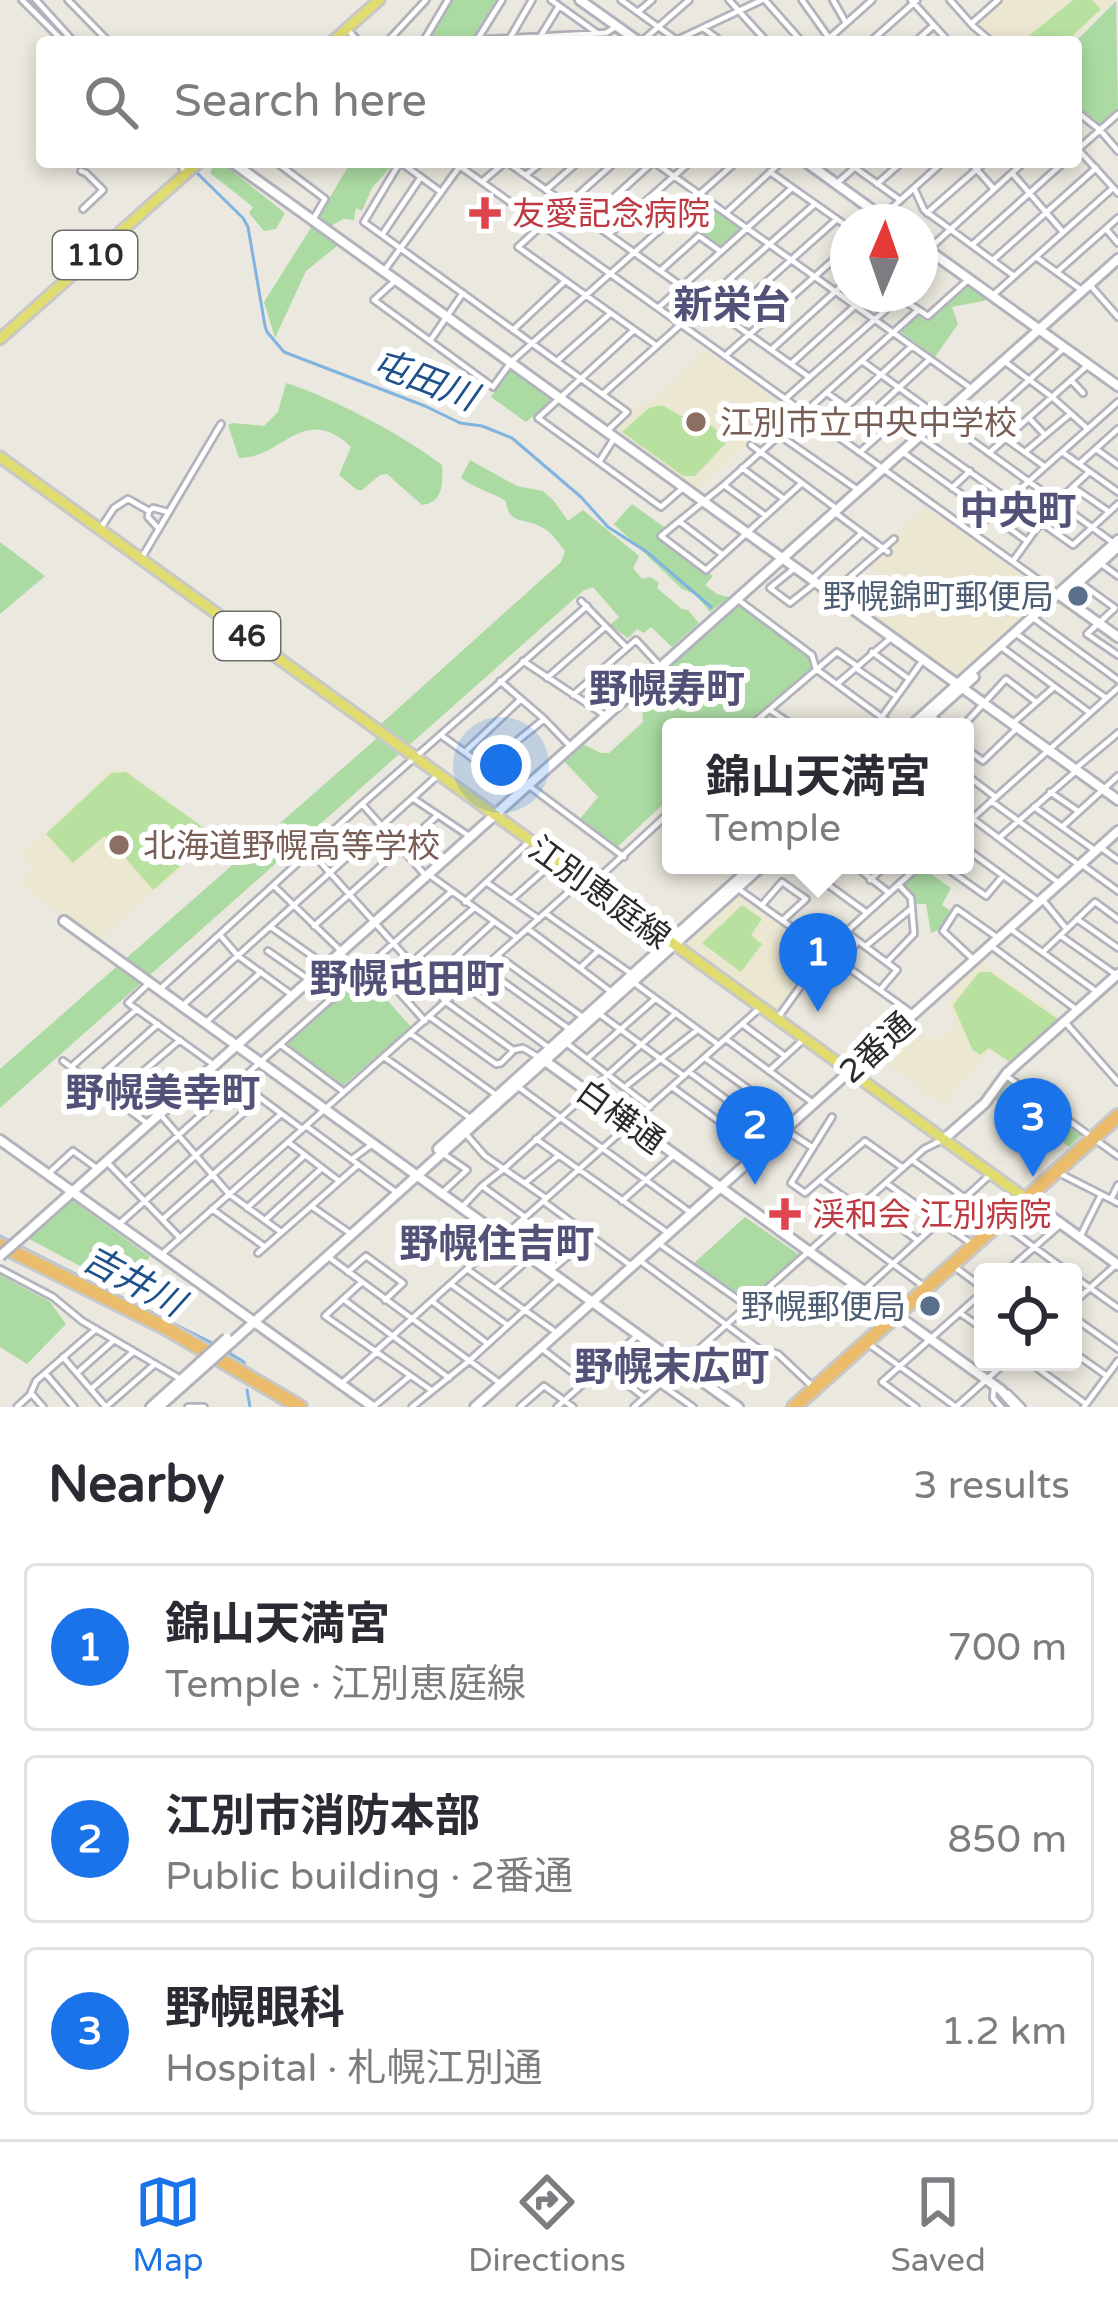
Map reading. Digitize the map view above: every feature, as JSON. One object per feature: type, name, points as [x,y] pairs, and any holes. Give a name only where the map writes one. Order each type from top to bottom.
[{"type":"highway","points":[[794,1407],[1118,1116]]},
{"type":"highway","points":[[0,1252],[163,1335],[284,1407]]},
{"type":"highway","points":[[0,1252],[134,1311],[300,1407]]},
{"type":"main road","points":[[337,36],[375,0]]},
{"type":"main road","points":[[335,36],[375,0]]},
{"type":"main road","name":"110","points":[[0,336],[187,168]]},
{"type":"main road","name":"江別恵庭線","points":[[0,457],[1025,1198]]},
{"type":"street","points":[[22,0],[34,4],[68,36]]},
{"type":"street","points":[[68,0],[103,36]]},
{"type":"street","points":[[393,36],[426,0]]},
{"type":"street","points":[[427,36],[448,0]]},
{"type":"street","points":[[480,36],[502,0]]},
{"type":"street","points":[[511,36],[532,0]]},
{"type":"street","points":[[551,0],[597,33]]},
{"type":"street","points":[[580,0],[631,36]]},
{"type":"street","points":[[621,0],[671,36]]},
{"type":"street","points":[[638,12],[652,0]]},
{"type":"street","points":[[647,36],[689,0]]},
{"type":"street","points":[[729,0],[759,36]]},
{"type":"street","points":[[687,36],[764,0],[797,36]]},
{"type":"street","points":[[802,0],[824,36]]},
{"type":"street","points":[[834,0],[847,23]]},
{"type":"street","points":[[832,36],[872,0]]},
{"type":"street","points":[[950,0],[985,36]]},
{"type":"street","points":[[876,36],[914,1],[944,36]]},
{"type":"street","points":[[971,24],[993,2]]},
{"type":"street","points":[[22,15],[34,4]]},
{"type":"street","points":[[34,4],[59,36]]},
{"type":"street","points":[[540,36],[559,5]]},
{"type":"street","points":[[922,36],[934,25]]},
{"type":"street","points":[[568,36],[606,33],[617,26]]},
{"type":"street","points":[[702,28],[713,36]]},
{"type":"street","points":[[347,29],[353,36]]},
{"type":"street","points":[[1082,145],[1118,114]]},
{"type":"street","points":[[1082,115],[1118,151]]},
{"type":"street","points":[[992,296],[1116,191],[1082,154]]},
{"type":"street","points":[[243,168],[1118,800]]},
{"type":"street","points":[[284,168],[325,199],[313,220]]},
{"type":"street","points":[[396,168],[364,222],[627,412],[598,462]]},
{"type":"street","points":[[408,168],[441,192]]},
{"type":"street","points":[[384,271],[455,168]]},
{"type":"street","points":[[463,168],[1118,637]]},
{"type":"street","points":[[482,182],[499,168]]},
{"type":"street","points":[[515,168],[809,377]]},
{"type":"street","points":[[526,176],[535,168]]},
{"type":"street","points":[[547,190],[571,168]]},
{"type":"street","points":[[608,168],[518,247],[657,346]]},
{"type":"street","points":[[589,220],[647,168]]},
{"type":"street","points":[[663,168],[830,288]]},
{"type":"street","points":[[609,234],[683,168]]},
{"type":"street","points":[[396,280],[374,300],[493,387],[511,362],[729,168]]},
{"type":"street","points":[[726,213],[774,168]]},
{"type":"street","points":[[814,168],[862,204]]},
{"type":"street","points":[[836,184],[855,168],[900,200]]},
{"type":"street","points":[[878,184],[895,168]]},
{"type":"street","points":[[896,204],[936,168]]},
{"type":"street","points":[[938,237],[1017,168]]},
{"type":"street","points":[[972,245],[1057,168]]},
{"type":"street","points":[[992,260],[1096,168]]},
{"type":"street","points":[[937,204],[976,169],[994,189]]},
{"type":"street","points":[[81,171],[103,190],[83,209]]},
{"type":"street","points":[[770,172],[830,214]]},
{"type":"street","points":[[1012,173],[1064,232]]},
{"type":"street","points":[[382,235],[421,177]]},
{"type":"street","points":[[658,308],[792,188]]},
{"type":"street","points":[[914,188],[922,204]]},
{"type":"street","points":[[704,302],[815,204]]},
{"type":"street","points":[[1057,272],[1118,218]]},
{"type":"street","points":[[938,221],[1014,276]]},
{"type":"street","points":[[726,318],[830,225]]},
{"type":"street","points":[[1106,229],[1118,243]]},
{"type":"street","points":[[660,271],[699,236],[721,252]]},
{"type":"street","points":[[938,257],[1118,386]]},
{"type":"street","points":[[1036,257],[1086,288],[1118,317]]},
{"type":"street","points":[[725,356],[830,262]]},
{"type":"street","points":[[0,1252],[1117,264]]},
{"type":"street","points":[[938,307],[969,279]]},
{"type":"street","points":[[513,330],[565,281]]},
{"type":"street","points":[[430,340],[463,293]]},
{"type":"street","points":[[771,350],[830,297]]},
{"type":"street","points":[[791,364],[848,312]]},
{"type":"street","points":[[864,312],[972,389]]},
{"type":"street","points":[[785,399],[882,312]]},
{"type":"street","points":[[802,483],[706,570],[662,536],[916,312]]},
{"type":"street","points":[[557,361],[611,313]]},
{"type":"street","points":[[603,394],[681,324]]},
{"type":"street","points":[[634,330],[538,418],[661,507],[684,487]]},
{"type":"street","points":[[846,406],[912,346]]},
{"type":"street","points":[[982,422],[1064,348]]},
{"type":"street","points":[[864,420],[930,359]]},
{"type":"street","points":[[862,361],[1117,544]]},
{"type":"street","points":[[1004,361],[1088,429]]},
{"type":"street","points":[[989,453],[1088,365]]},
{"type":"street","points":[[1071,380],[1083,393]]},
{"type":"street","points":[[827,393],[882,432]]},
{"type":"street","points":[[972,532],[1118,402]]},
{"type":"street","points":[[956,403],[1045,467]]},
{"type":"street","points":[[1110,409],[1118,416]]},
{"type":"street","points":[[1025,452],[1069,415]]},
{"type":"street","points":[[1028,418],[1045,435]]},
{"type":"street","points":[[860,452],[895,421],[1073,544],[1118,504]]},
{"type":"street","points":[[141,559],[221,424]]},
{"type":"street","points":[[1079,464],[1118,429]]},
{"type":"street","points":[[779,435],[858,490]]},
{"type":"street","points":[[751,445],[885,550]]},
{"type":"street","points":[[1096,449],[1116,460]]},
{"type":"street","points":[[902,452],[1027,541]]},
{"type":"street","points":[[1062,452],[1115,490],[1118,481]]},
{"type":"street","points":[[742,468],[784,499]]},
{"type":"street","points":[[952,488],[970,471]]},
{"type":"street","points":[[1057,502],[1090,472]]},
{"type":"street","points":[[724,485],[766,515]]},
{"type":"street","points":[[1073,487],[1109,512]]},
{"type":"street","points":[[100,529],[114,508],[128,499],[149,511]]},
{"type":"street","points":[[149,511],[169,512]]},
{"type":"street","points":[[149,511],[148,517],[159,529]]},
{"type":"street","points":[[680,522],[723,555]]},
{"type":"street","points":[[1013,561],[1041,522]]},
{"type":"street","points":[[796,567],[770,588],[790,603],[862,533]]},
{"type":"street","points":[[832,593],[894,539]]},
{"type":"street","points":[[1002,648],[1117,544]]},
{"type":"street","points":[[924,718],[1117,544]]},
{"type":"street","points":[[1100,563],[1118,577]]},
{"type":"street","points":[[1079,582],[1115,608],[1088,634],[1118,655]]},
{"type":"street","points":[[736,599],[812,656],[815,669],[882,717],[923,660]]},
{"type":"street","points":[[159,990],[584,604],[627,648]]},
{"type":"street","points":[[1036,620],[1117,690],[974,817],[1060,883]]},
{"type":"street","points":[[547,678],[604,627]]},
{"type":"street","points":[[1018,635],[1107,698]]},
{"type":"street","points":[[837,684],[892,637]]},
{"type":"street","points":[[574,695],[636,640],[661,667]]},
{"type":"street","points":[[1002,648],[1090,713]]},
{"type":"street","points":[[761,718],[837,652],[896,697]]},
{"type":"street","points":[[872,652],[909,679]]},
{"type":"street","points":[[523,661],[606,716]]},
{"type":"street","points":[[970,718],[1006,679],[1036,702]]},
{"type":"street","points":[[500,681],[571,747]]},
{"type":"street","points":[[974,754],[983,760],[1055,686]]},
{"type":"street","points":[[928,718],[960,687]]},
{"type":"street","points":[[465,752],[521,699]]},
{"type":"street","points":[[770,710],[782,718]]},
{"type":"street","points":[[486,766],[544,719]]},
{"type":"street","points":[[999,838],[1118,733]]},
{"type":"street","points":[[442,736],[623,857]]},
{"type":"street","points":[[182,1006],[439,775]]},
{"type":"street","points":[[1062,826],[1118,776]]},
{"type":"street","points":[[974,782],[1018,820],[1116,887]]},
{"type":"street","points":[[1050,792],[1078,812]]},
{"type":"street","points":[[414,799],[470,837]]},
{"type":"street","points":[[362,804],[427,875],[517,938]]},
{"type":"street","points":[[1034,807],[1118,860]]},
{"type":"street","points":[[314,926],[437,815]]},
{"type":"street","points":[[160,1255],[527,929],[623,857],[662,820]]},
{"type":"street","name":"2番通","points":[[475,1407],[1118,831]]},
{"type":"street","points":[[465,902],[530,841]]},
{"type":"street","points":[[305,845],[446,1002],[514,1049],[523,1048],[542,1059]]},
{"type":"street","points":[[974,854],[1041,900],[1066,928]]},
{"type":"street","points":[[512,899],[556,860]]},
{"type":"street","points":[[154,1407],[748,874]]},
{"type":"street","points":[[813,874],[867,913]]},
{"type":"street","points":[[864,874],[889,893]]},
{"type":"street","points":[[870,880],[876,874]]},
{"type":"street","points":[[880,990],[897,970],[846,932],[910,874]]},
{"type":"street","points":[[955,874],[986,896],[1003,875]]},
{"type":"street","points":[[486,882],[598,951],[719,1045]]},
{"type":"street","points":[[761,905],[782,882],[806,898],[782,920]]},
{"type":"street","points":[[887,962],[914,934],[911,898],[898,885]]},
{"type":"street","points":[[274,886],[341,951]]},
{"type":"street","points":[[735,886],[913,1014]]},
{"type":"street","points":[[126,1182],[451,892]]},
{"type":"street","points":[[1042,952],[1095,902],[1118,920]]},
{"type":"street","points":[[411,963],[473,908]]},
{"type":"street","points":[[866,946],[912,908]]},
{"type":"street","points":[[974,960],[943,931],[957,909],[1077,1010]]},
{"type":"street","points":[[1077,919],[1118,948]]},
{"type":"street","points":[[64,921],[735,1406]]},
{"type":"street","points":[[428,982],[494,922]]},
{"type":"street","points":[[271,927],[325,965]]},
{"type":"street","points":[[1010,928],[1098,992]]},
{"type":"street","points":[[527,929],[615,994]]},
{"type":"street","points":[[220,935],[238,956],[292,995]]},
{"type":"street","points":[[634,1407],[912,1160],[985,1103],[1005,1076],[1118,976],[1061,936]]},
{"type":"street","points":[[841,963],[858,941]]},
{"type":"street","points":[[268,951],[311,978],[333,999]]},
{"type":"street","points":[[580,968],[598,951]]},
{"type":"street","points":[[777,1019],[826,952]]},
{"type":"street","points":[[498,956],[584,1018]]},
{"type":"street","points":[[373,963],[427,1019],[496,1064],[514,1049]]},
{"type":"street","points":[[484,968],[572,1031]]},
{"type":"street","points":[[205,1023],[261,972]]},
{"type":"street","points":[[150,983],[128,1003],[214,1065]]},
{"type":"street","points":[[464,986],[552,1050]]},
{"type":"street","points":[[587,1059],[656,999]]},
{"type":"street","points":[[341,1384],[760,1008]]},
{"type":"street","points":[[70,1067],[137,1009]]},
{"type":"street","points":[[552,1050],[596,1011]]},
{"type":"street","points":[[596,1011],[659,1060],[813,1148]]},
{"type":"street","points":[[462,1208],[676,1013]]},
{"type":"street","points":[[1065,1022],[1118,1082]]},
{"type":"street","points":[[92,1083],[158,1024]]},
{"type":"street","points":[[742,1024],[785,1056]]},
{"type":"street","points":[[625,1087],[698,1029]]},
{"type":"street","points":[[411,1034],[500,1097]]},
{"type":"street","points":[[726,1039],[813,1103]]},
{"type":"street","points":[[769,1071],[804,1039]]},
{"type":"street","points":[[112,1098],[180,1040]]},
{"type":"street","points":[[565,1042],[650,1107]]},
{"type":"street","points":[[281,1045],[344,1092]]},
{"type":"street","points":[[384,1057],[474,1121]]},
{"type":"street","points":[[705,1058],[793,1121]]},
{"type":"street","points":[[500,1097],[542,1059]]},
{"type":"street","name":"白樺通","points":[[542,1059],[1001,1390],[1012,1407]]},
{"type":"street","points":[[62,1061],[148,1124]]},
{"type":"street","points":[[1005,1076],[1118,1156]]},
{"type":"street","points":[[239,1082],[395,1192]]},
{"type":"street","points":[[517,1086],[691,1213]]},
{"type":"street","points":[[672,1087],[760,1150]]},
{"type":"street","points":[[118,1225],[260,1098]]},
{"type":"street","points":[[160,1114],[229,1194],[281,1232]]},
{"type":"street","points":[[163,1220],[281,1114]]},
{"type":"street","points":[[832,1117],[790,1183],[805,1193],[865,1141],[903,1168]]},
{"type":"street","points":[[462,1131],[485,1156],[591,1237],[727,1323],[759,1349],[778,1354],[814,1389]]},
{"type":"street","points":[[536,1139],[668,1233]]},
{"type":"street","points":[[0,1140],[373,1407],[410,1376]]},
{"type":"street","points":[[288,1142],[340,1181]]},
{"type":"street","points":[[352,1159],[373,1144]]},
{"type":"street","points":[[48,1174],[73,1151],[98,1169]]},
{"type":"street","points":[[439,1152],[467,1170],[442,1193]]},
{"type":"street","points":[[247,1208],[305,1155]]},
{"type":"street","points":[[525,1183],[558,1155]]},
{"type":"street","points":[[622,1201],[674,1155]]},
{"type":"street","points":[[912,1160],[965,1198]]},
{"type":"street","points":[[106,1161],[180,1238]]},
{"type":"street","points":[[258,1253],[358,1165]]},
{"type":"street","points":[[265,1220],[322,1168]]},
{"type":"street","points":[[1057,1172],[1114,1201],[1118,1185]]},
{"type":"street","points":[[862,1292],[992,1174]]},
{"type":"street","points":[[820,1180],[858,1207]]},
{"type":"street","points":[[886,1183],[974,1245]]},
{"type":"street","points":[[482,1186],[571,1254]]},
{"type":"street","points":[[1080,1238],[1101,1195]]},
{"type":"street","points":[[1025,1198],[1118,1264],[1082,1295]]},
{"type":"street","points":[[865,1201],[916,1240]]},
{"type":"street","points":[[311,1206],[349,1233]]},
{"type":"street","points":[[212,1209],[265,1246]]},
{"type":"street","points":[[1000,1222],[1056,1263]]},
{"type":"street","points":[[839,1224],[926,1288]]},
{"type":"street","points":[[1017,1263],[1061,1224]]},
{"type":"street","points":[[252,1320],[349,1233]]},
{"type":"street","points":[[550,1271],[591,1237]]},
{"type":"street","points":[[658,1243],[747,1306]]},
{"type":"street","points":[[327,1256],[500,1384]]},
{"type":"street","points":[[348,1272],[366,1256],[403,1283],[386,1300]]},
{"type":"street","points":[[495,1289],[531,1257]]},
{"type":"street","points":[[952,1265],[974,1283]]},
{"type":"street","points":[[0,1269],[184,1380]]},
{"type":"street","points":[[467,1269],[557,1333]]},
{"type":"street","points":[[412,1407],[560,1278]]},
{"type":"street","points":[[362,1282],[325,1316],[431,1390]]},
{"type":"street","points":[[1082,1282],[1118,1308]]},
{"type":"street","points":[[452,1285],[508,1325]]},
{"type":"street","points":[[343,1299],[448,1378]]},
{"type":"street","points":[[916,1407],[882,1382],[974,1299]]},
{"type":"street","points":[[433,1302],[488,1344]]},
{"type":"street","points":[[960,1313],[974,1323]]},
{"type":"street","points":[[1082,1323],[1118,1349]]},
{"type":"street","points":[[16,1407],[36,1381],[96,1329]]},
{"type":"street","points":[[557,1407],[638,1335]]},
{"type":"street","points":[[77,1373],[115,1340]]},
{"type":"street","points":[[866,1342],[956,1407],[999,1371]]},
{"type":"street","points":[[541,1348],[585,1382]]},
{"type":"street","points":[[659,1350],[643,1370],[693,1407]]},
{"type":"street","points":[[91,1389],[134,1351]]},
{"type":"street","points":[[63,1357],[106,1407],[155,1364]]},
{"type":"street","points":[[1082,1358],[1107,1376]]},
{"type":"street","points":[[1040,1371],[1085,1406],[1118,1361]]},
{"type":"street","points":[[603,1366],[644,1397]]},
{"type":"street","points":[[45,1373],[74,1407]]},
{"type":"street","points":[[990,1383],[993,1398],[1012,1407]]},
{"type":"street","points":[[520,1407],[544,1386],[572,1407]]},
{"type":"street","points":[[31,1393],[43,1407]]},
{"type":"street","points":[[188,1407],[204,1407]]},
{"type":"shaded area","points":[[1003,0],[1114,0],[1078,36],[992,36],[978,25]]},
{"type":"shaded area","name":"江別市立中央中学校","points":[[705,350],[773,398],[767,406],[777,417],[696,490],[614,428],[661,394]]},
{"type":"shaded area","points":[[924,507],[1050,595],[959,678],[871,619],[898,591],[869,565]]},
{"type":"shaded area","name":"北海道野幌高等学校","points":[[118,765],[218,837],[97,941],[19,883],[34,866],[20,854]]},
{"type":"shaded area","points":[[738,894],[820,953],[778,1012],[686,945]]},
{"type":"shaded area","points":[[978,959],[1061,1018],[1009,1064],[989,1051],[943,1106],[875,1055],[908,1022],[932,1041],[958,1028],[948,1002],[954,998],[946,989]]},
{"type":"green space","points":[[451,0],[497,0],[475,36],[429,36]]},
{"type":"green space","points":[[1073,0],[1092,0],[1101,9],[1072,36],[1030,35]]},
{"type":"green space","points":[[1116,1],[1118,110],[1102,125],[1082,110],[1081,36]]},
{"type":"green space","points":[[212,168],[229,168],[285,213],[276,229],[264,231],[249,213],[253,207],[210,173]]},
{"type":"green space","points":[[347,168],[390,168],[372,188],[362,211],[356,208],[354,220],[343,219],[329,227],[317,219]]},
{"type":"green space","points":[[699,201],[741,227],[723,247],[678,218]]},
{"type":"green space","points":[[314,223],[338,241],[337,246],[306,271],[275,338],[264,302]]},
{"type":"green space","points":[[969,283],[988,298],[952,307],[958,324],[935,357],[900,331],[918,316],[927,321]]},
{"type":"green space","points":[[510,368],[552,400],[526,422],[491,397]]},
{"type":"green space","points":[[286,383],[367,418],[442,465],[442,484],[435,500],[422,505],[387,474],[357,490],[339,475],[351,447],[320,430],[239,458],[228,425],[264,426],[278,412]]},
{"type":"green space","points":[[662,405],[681,416],[692,410],[729,440],[695,476],[683,476],[622,432],[649,408]]},
{"type":"green space","points":[[470,460],[517,486],[543,491],[568,521],[583,510],[639,556],[633,568],[642,579],[651,577],[659,583],[657,588],[699,623],[672,647],[651,627],[644,633],[637,629],[628,638],[610,625],[619,617],[593,587],[583,591],[0,1108],[0,1069],[376,739],[372,734],[382,723],[561,562],[565,551],[550,533],[514,518],[506,501],[461,478]]},
{"type":"green space","points":[[632,504],[668,530],[661,537],[713,576],[705,585],[729,597],[710,612],[614,524]]},
{"type":"green space","points":[[0,542],[45,576],[0,614]]},
{"type":"green space","points":[[738,603],[808,656],[813,670],[757,718],[662,718],[662,805],[616,848],[578,821],[598,797],[560,757],[578,742],[609,753],[643,722],[642,706],[629,698]]},
{"type":"green space","points":[[126,772],[215,836],[153,890],[122,854],[126,849],[118,849],[104,836],[73,863],[46,834],[111,773]]},
{"type":"green space","points":[[916,874],[931,874],[951,888],[942,905],[951,911],[943,928],[931,933],[926,904],[916,904],[903,886]]},
{"type":"green space","points":[[742,905],[762,919],[751,935],[762,944],[741,972],[702,943]]},
{"type":"green space","points":[[979,972],[990,972],[1058,1019],[1010,1062],[989,1048],[980,1055],[972,1049],[953,1005]]},
{"type":"green space","points":[[364,974],[411,1027],[342,1086],[286,1046]]},
{"type":"green space","points":[[1006,1077],[1083,1134],[1069,1147],[1047,1130],[1041,1135],[1011,1133],[1000,1123],[1012,1108],[991,1097]]},
{"type":"green space","points":[[71,1199],[150,1257],[120,1287],[29,1239]]},
{"type":"green space","points":[[745,1217],[798,1254],[746,1302],[693,1264]]},
{"type":"green space","points":[[0,1275],[50,1302],[66,1324],[27,1364],[0,1347]]},
{"type":"waterway","name":"屯田川","points":[[28,0],[64,36]]},
{"type":"waterway","name":"屯田川","points":[[196,172],[248,227],[265,326],[284,352],[460,423],[512,438],[581,497],[608,527],[647,552],[711,607]]},
{"type":"waterway","name":"吉井川","points":[[0,1236],[218,1346]]},
{"type":"waterway","name":"吉井川","points":[[226,1351],[245,1367]]},
{"type":"waterway","points":[[247,1390],[250,1407]]},
{"type":"place","name":"友愛記念病院","points":[[485,213]]},
{"type":"place","name":"江別市立中央中学校","points":[[696,422]]},
{"type":"place","name":"野幌錦町郵便局","points":[[1078,596]]},
{"type":"place","name":"北海道野幌高等学校","points":[[119,845]]},
{"type":"place","name":"錦山天満宮","points":[[818,1012]]},
{"type":"place","name":"野幌眼科","points":[[1033,1177]]},
{"type":"place","name":"江別市消防本部","points":[[755,1185]]},
{"type":"place","name":"渓和会 江別病院","points":[[785,1214]]},
{"type":"place","name":"野幌郵便局","points":[[930,1306]]},
{"type":"district","name":"新栄台","points":[[732,304]]},
{"type":"district","name":"中央町","points":[[1018,510]]},
{"type":"district","name":"野幌寿町","points":[[667,688]]},
{"type":"district","name":"野幌屯田町","points":[[407,978]]},
{"type":"district","name":"野幌美幸町","points":[[163,1092]]},
{"type":"district","name":"野幌住吉町","points":[[497,1243]]},
{"type":"district","name":"野幌末広町","points":[[672,1366]]}]
